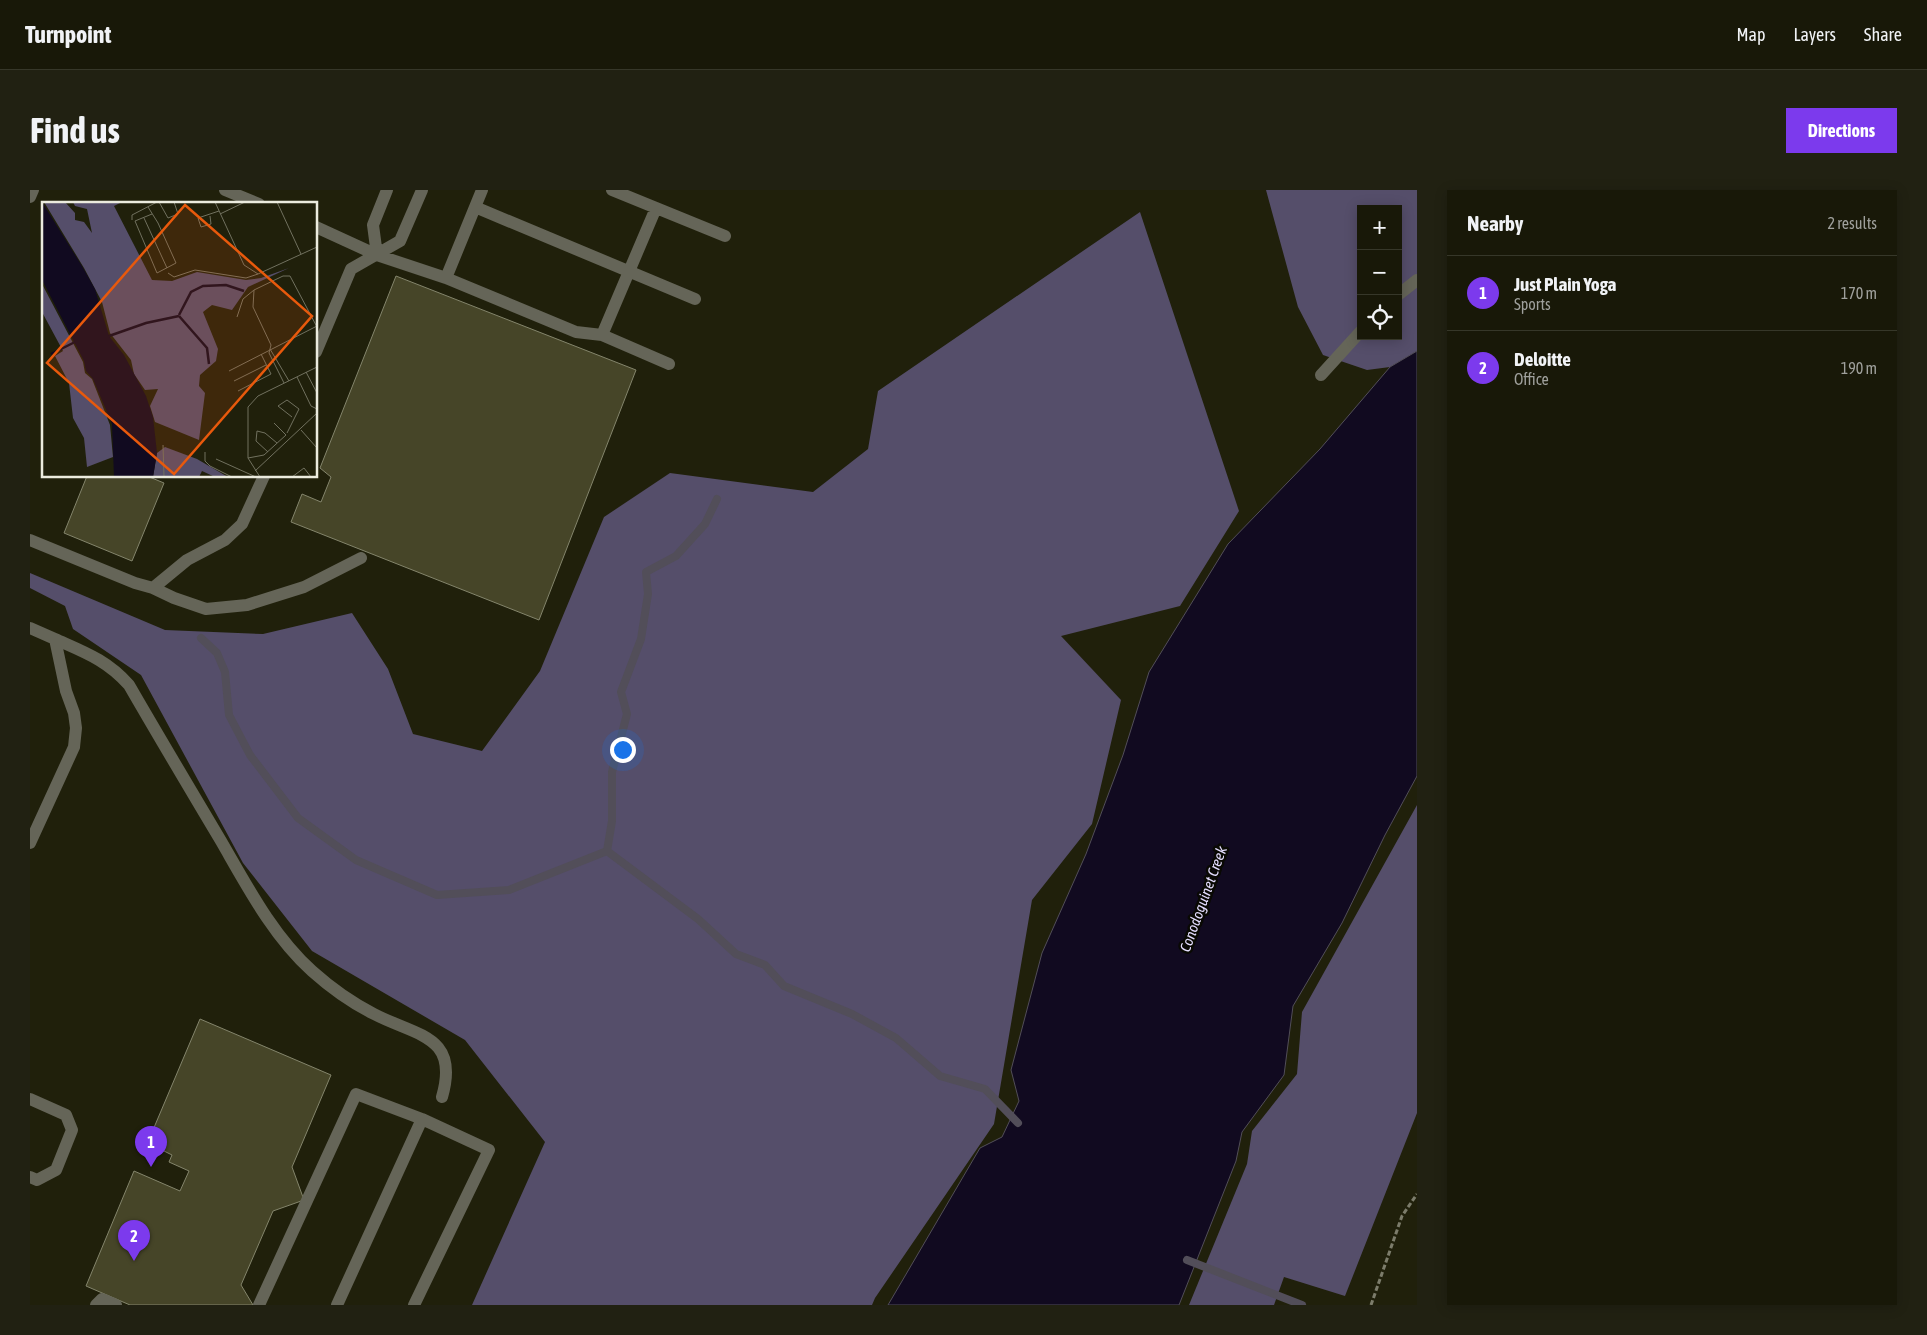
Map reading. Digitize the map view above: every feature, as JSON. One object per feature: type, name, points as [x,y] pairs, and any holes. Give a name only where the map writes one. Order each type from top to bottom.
[{"type":"street","points":[[30,197],[33,190]]},
{"type":"street","points":[[225,190],[254,202]]},
{"type":"street","points":[[377,255],[373,225],[387,190]]},
{"type":"street","points":[[318,347],[351,269],[400,241],[422,190]]},
{"type":"street","points":[[446,278],[482,190]]},
{"type":"street","points":[[612,190],[726,236]]},
{"type":"street","points":[[475,208],[695,300]]},
{"type":"street","points":[[602,334],[656,208]]},
{"type":"street","points":[[318,229],[377,255],[446,278],[576,332],[602,334],[669,364]]},
{"type":"street","points":[[1402,292],[1417,280]]},
{"type":"street","points":[[1321,374],[1357,335]]},
{"type":"street","points":[[153,588],[187,560],[225,540],[242,524],[263,478]]},
{"type":"street","points":[[30,540],[116,576],[206,609],[248,605],[304,587],[361,558]]},
{"type":"street","points":[[30,628],[99,658],[116,670],[128,684],[249,889],[279,934],[311,970],[338,992],[374,1014],[419,1033],[435,1043],[447,1067],[447,1081],[442,1096]]},
{"type":"street","points":[[30,842],[74,747],[76,728],[55,639]]},
{"type":"street","points":[[259,1305],[356,1094],[422,1119],[489,1150],[414,1305]]},
{"type":"street","points":[[30,1099],[66,1115],[72,1130],[56,1170],[37,1180],[30,1177]]},
{"type":"street","points":[[337,1305],[422,1119]]},
{"type":"street","points":[[96,1305],[102,1298],[116,1305]]},
{"type":"path","points":[[1371,1305],[1402,1216],[1417,1194]]},
{"type":"shaded area","points":[[1266,190],[1417,190],[1417,351],[1390,367],[1367,370],[1323,355],[1298,307]]},
{"type":"shaded area","points":[[1140,212],[1239,511],[1180,606],[1061,636],[1121,700],[1092,824],[1032,900],[994,1124],[872,1305],[472,1305],[545,1142],[465,1040],[312,951],[243,863],[141,675],[73,629],[65,606],[30,588],[30,573],[165,630],[263,634],[352,613],[388,669],[413,734],[482,751],[540,671],[604,517],[670,473],[813,492],[868,449],[878,391]]},
{"type":"shaded area","points":[[1417,805],[1417,1113],[1345,1296],[1284,1277],[1274,1305],[1189,1305],[1247,1164],[1252,1131],[1297,1074],[1302,1012]]},
{"type":"water","name":"Conodoguinet Creek","points":[[1417,351],[1417,776],[1385,835],[1342,923],[1293,1006],[1284,1075],[1242,1132],[1236,1161],[1179,1305],[888,1305],[980,1148],[1002,1137],[1019,1101],[1011,1070],[1042,953],[1086,854],[1123,755],[1149,672],[1228,544],[1320,449],[1390,367]]},
{"type":"building","points":[[396,276],[636,370],[539,620],[291,522],[302,494],[321,502],[331,477],[320,468]]},
{"type":"building","points":[[86,478],[152,478],[164,483],[132,561],[64,533]]},
{"type":"building","points":[[200,1019],[331,1075],[292,1167],[304,1200],[273,1211],[241,1285],[253,1305],[130,1305],[86,1286],[134,1171],[180,1191],[189,1171],[169,1162],[172,1155],[160,1149],[163,1142],[150,1137]]},
{"type":"waterway","points":[[607,851],[612,821],[612,772],[627,714],[621,692],[641,639],[648,594],[646,572],[676,556],[705,524],[717,499]]},
{"type":"waterway","points":[[201,638],[217,653],[225,672],[229,715],[250,755],[298,818],[356,860],[437,895],[509,890],[607,851]]},
{"type":"waterway","points":[[607,851],[698,919],[736,954],[765,965],[784,986],[852,1014],[896,1038],[940,1076],[985,1089],[1018,1123]]},
{"type":"waterway","points":[[1187,1260],[1302,1305]]},
{"type":"place","name":"Just Plain Yoga","points":[[151,1167]]},
{"type":"place","name":"Deloitte","points":[[134,1261]]}]
